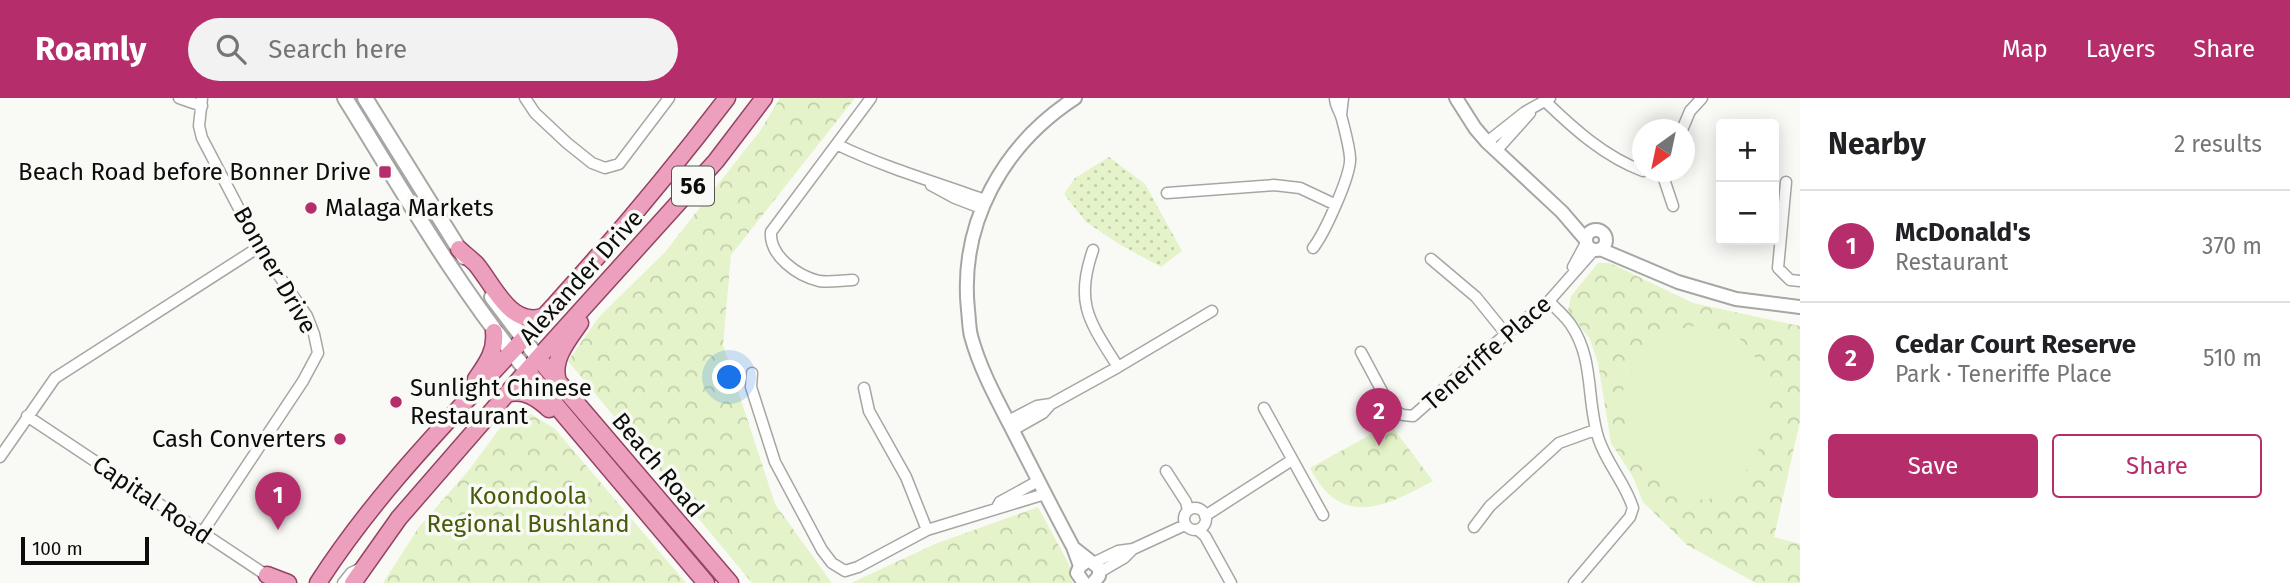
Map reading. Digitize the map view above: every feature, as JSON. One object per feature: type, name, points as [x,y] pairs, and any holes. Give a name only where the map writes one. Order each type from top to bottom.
[{"type":"main road","name":"Beach Road","points":[[345,98],[461,285],[494,332],[706,583]]},
{"type":"main road","name":"Beach Road","points":[[365,98],[459,249],[522,338],[730,583]]},
{"type":"main road","name":"Alexander Drive","points":[[317,582],[375,503],[645,202],[727,98]]},
{"type":"main road","name":"Alexander Drive","points":[[353,583],[399,517],[716,161],[764,98]]},
{"type":"main road","points":[[404,160],[401,166],[402,178],[416,201],[415,210]]},
{"type":"main road","points":[[459,249],[516,313],[527,319],[542,317]]},
{"type":"main road","points":[[558,382],[555,367],[558,358],[618,270]]},
{"type":"main road","points":[[437,431],[450,409],[468,390],[484,366],[495,344],[494,332]]},
{"type":"main road","points":[[508,394],[521,392],[538,399],[553,412],[581,446],[597,457]]},
{"type":"main road","points":[[271,579],[288,583]]},
{"type":"street","points":[[179,98],[202,102],[211,98]]},
{"type":"street","points":[[525,98],[535,113],[568,143],[592,163],[605,168],[620,164],[669,98]]},
{"type":"street","points":[[853,280],[821,282],[797,273],[776,252],[771,242],[771,232],[871,98]]},
{"type":"street","points":[[1074,98],[1027,137],[1004,168],[983,204],[968,253],[966,271],[971,334],[986,380],[1073,547],[1093,573]]},
{"type":"street","points":[[1313,248],[1323,235],[1348,176],[1350,159],[1335,98]]},
{"type":"street","points":[[1341,116],[1343,98]]},
{"type":"street","points":[[1456,98],[1475,128],[1491,146],[1594,241],[1678,282],[1736,299],[1800,307]]},
{"type":"street","points":[[1687,119],[1702,98]]},
{"type":"street","points":[[1491,146],[1531,110],[1549,100],[1567,122],[1607,153],[1632,166]]},
{"type":"street","name":"Bonner Drive","points":[[202,102],[202,138],[260,247],[307,316],[318,354],[202,533]]},
{"type":"street","points":[[838,145],[872,162],[925,181],[955,198],[983,204]]},
{"type":"street","points":[[1665,182],[1673,206]]},
{"type":"street","points":[[1786,182],[1777,268],[1790,280],[1800,281]]},
{"type":"street","points":[[1167,193],[1274,185],[1300,188],[1334,204]]},
{"type":"street","name":"Teneriffe Place","points":[[1361,352],[1392,410],[1413,416],[1506,334],[1549,301],[1563,286],[1594,241]]},
{"type":"street","points":[[0,457],[55,378],[260,247]]},
{"type":"street","points":[[1093,250],[1085,272],[1083,295],[1091,324],[1118,368]]},
{"type":"street","points":[[1431,259],[1476,297],[1506,334]]},
{"type":"street","points":[[1549,301],[1571,325],[1584,352],[1595,430],[1630,496],[1633,508],[1630,517],[1574,583]]},
{"type":"street","points":[[1010,425],[1043,413],[1051,404],[1118,368],[1212,311]]},
{"type":"street","points":[[752,373],[751,387],[775,463],[822,550],[832,563],[845,571],[858,567],[927,530],[1045,494]]},
{"type":"street","points":[[864,388],[869,411],[906,477],[927,530]]},
{"type":"street","points":[[1264,408],[1324,515]]},
{"type":"street","name":"Capital Road","points":[[27,416],[271,579]]},
{"type":"street","points":[[1474,527],[1490,506],[1559,443],[1595,430]]},
{"type":"street","points":[[1205,516],[1292,460]]},
{"type":"street","points":[[1167,471],[1186,502],[1188,510],[1184,517],[1185,525],[1191,530],[1204,526],[1205,516],[1200,510],[1188,510]]},
{"type":"street","points":[[996,509],[1000,502],[1038,481]]},
{"type":"street","points":[[1084,583],[1078,577],[1093,573],[1118,551],[1133,549],[1185,525]]},
{"type":"street","points":[[1198,530],[1205,536],[1231,583]]},
{"type":"street","points":[[343,583],[351,573],[364,566]]},
{"type":"green space","points":[[780,98],[855,98],[731,255],[723,345],[775,504],[832,583],[752,583],[568,361],[599,317],[665,252],[760,131]]},
{"type":"green space","points":[[1109,157],[1145,184],[1182,251],[1161,267],[1086,222],[1064,194],[1075,178]]},
{"type":"green space","points":[[1598,263],[1610,263],[1693,303],[1800,326],[1800,421],[1774,537],[1800,544],[1800,583],[1756,583],[1687,545],[1643,502],[1633,477],[1611,443],[1598,363],[1590,339],[1568,311],[1571,296]]},
{"type":"green space","points":[[1692,326],[1721,329],[1740,339],[1757,359],[1766,386],[1768,429],[1752,464],[1724,494],[1706,500],[1685,499],[1648,472],[1632,449],[1621,407],[1624,384],[1650,344],[1670,332]]},
{"type":"green space","name":"Koondoola Regional Bushland","points":[[531,414],[555,429],[686,583],[383,583],[419,527],[469,470],[508,417]]},
{"type":"green space","points":[[1390,424],[1433,481],[1398,499],[1365,507],[1350,506],[1322,487],[1310,468]]},
{"type":"green space","points":[[1038,507],[1071,568],[1070,578],[1073,583],[851,583],[935,544]]},
{"type":"place","name":"Beach Road before Bonner Drive","points":[[385,172]]},
{"type":"place","name":"Malaga Markets","points":[[311,208]]},
{"type":"place","name":"Sunlight Chinese Restaurant","points":[[396,402]]},
{"type":"place","name":"Cash Converters","points":[[340,439]]},
{"type":"place","name":"Cedar Court Reserve","points":[[1379,446]]},
{"type":"place","name":"McDonald's","points":[[278,530]]}]
